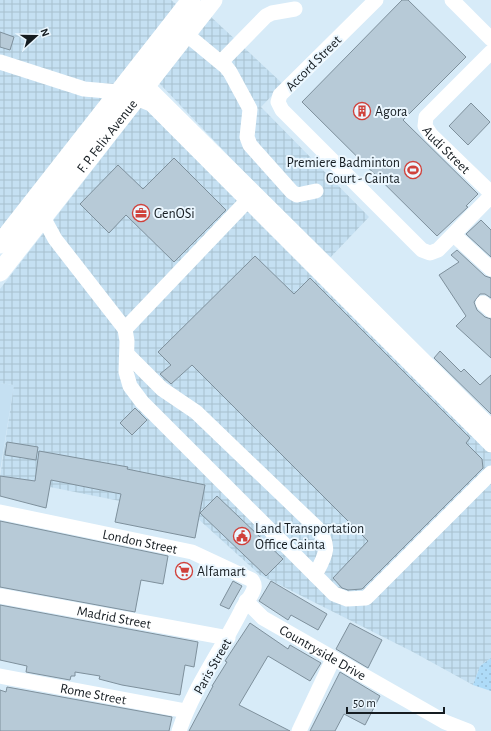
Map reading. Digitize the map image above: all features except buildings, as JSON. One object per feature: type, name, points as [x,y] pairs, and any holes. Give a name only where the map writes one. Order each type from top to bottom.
[{"type":"main road","name":"F. P. Felix Avenue","points":[[134,92],[191,4],[213,0]]},
{"type":"main road","name":"F. P. Felix Avenue","points":[[0,272],[37,212],[134,92],[186,34],[191,4]]},
{"type":"main road","name":"F. P. Felix Avenue","points":[[0,244],[37,212]]},
{"type":"street","name":"Accord Street","points":[[376,0],[280,95],[278,102],[282,110],[422,250],[430,253],[438,250],[491,195]]},
{"type":"street","points":[[452,0],[491,39]]},
{"type":"street","points":[[221,62],[266,16],[272,13],[295,9]]},
{"type":"street","points":[[186,34],[226,67],[249,106],[250,113],[246,137],[250,145],[292,192],[298,195],[316,191]]},
{"type":"street","name":"Audi Street","points":[[491,52],[426,117],[425,126],[431,136],[491,195]]},
{"type":"street","points":[[0,62],[84,89],[134,92],[151,104],[491,445]]},
{"type":"street","points":[[134,92],[491,427]]},
{"type":"street","points":[[125,329],[247,201]]},
{"type":"street","points":[[37,212],[55,239],[125,329],[128,341],[126,372],[130,386],[142,402],[334,594],[347,599],[366,598],[491,473]]},
{"type":"street","points":[[454,235],[491,269]]},
{"type":"street","points":[[127,354],[162,389],[196,412],[317,528],[325,541],[327,548],[325,556],[315,575]]},
{"type":"street","name":"London Street","points":[[0,512],[192,552],[252,580],[255,584],[254,589],[246,601]]},
{"type":"street","name":"Madrid Street","points":[[0,596],[228,638]]},
{"type":"street","name":"Paris Street","points":[[179,731],[186,712],[228,638],[246,601]]},
{"type":"street","name":"Countryside Drive","points":[[246,601],[258,615],[333,659],[445,722],[468,731]]},
{"type":"street","points":[[299,731],[333,659]]},
{"type":"street","name":"Rome Street","points":[[0,676],[186,712]]},
{"type":"shaded area","points":[[0,0],[171,0],[176,4],[0,232]]},
{"type":"shaded area","points":[[210,16],[283,84],[261,107],[369,217],[328,260],[159,83]]},
{"type":"shaded area","points":[[153,92],[491,435],[491,658],[480,666],[473,685],[413,652],[260,575],[195,516],[0,477],[14,385],[0,383],[0,289]]},
{"type":"shaded area","points":[[0,383],[14,385],[0,471]]},
{"type":"shaded area","points":[[491,658],[491,691],[473,685],[480,666]]},
{"type":"place","name":"Agora","points":[[362,111]]},
{"type":"place","name":"Premiere Badminton Court - Cainta","points":[[413,170]]},
{"type":"place","name":"GenOSi","points":[[141,213]]},
{"type":"place","name":"Land Transportation Office Cainta","points":[[242,536]]},
{"type":"place","name":"Alfamart","points":[[184,571]]}]
